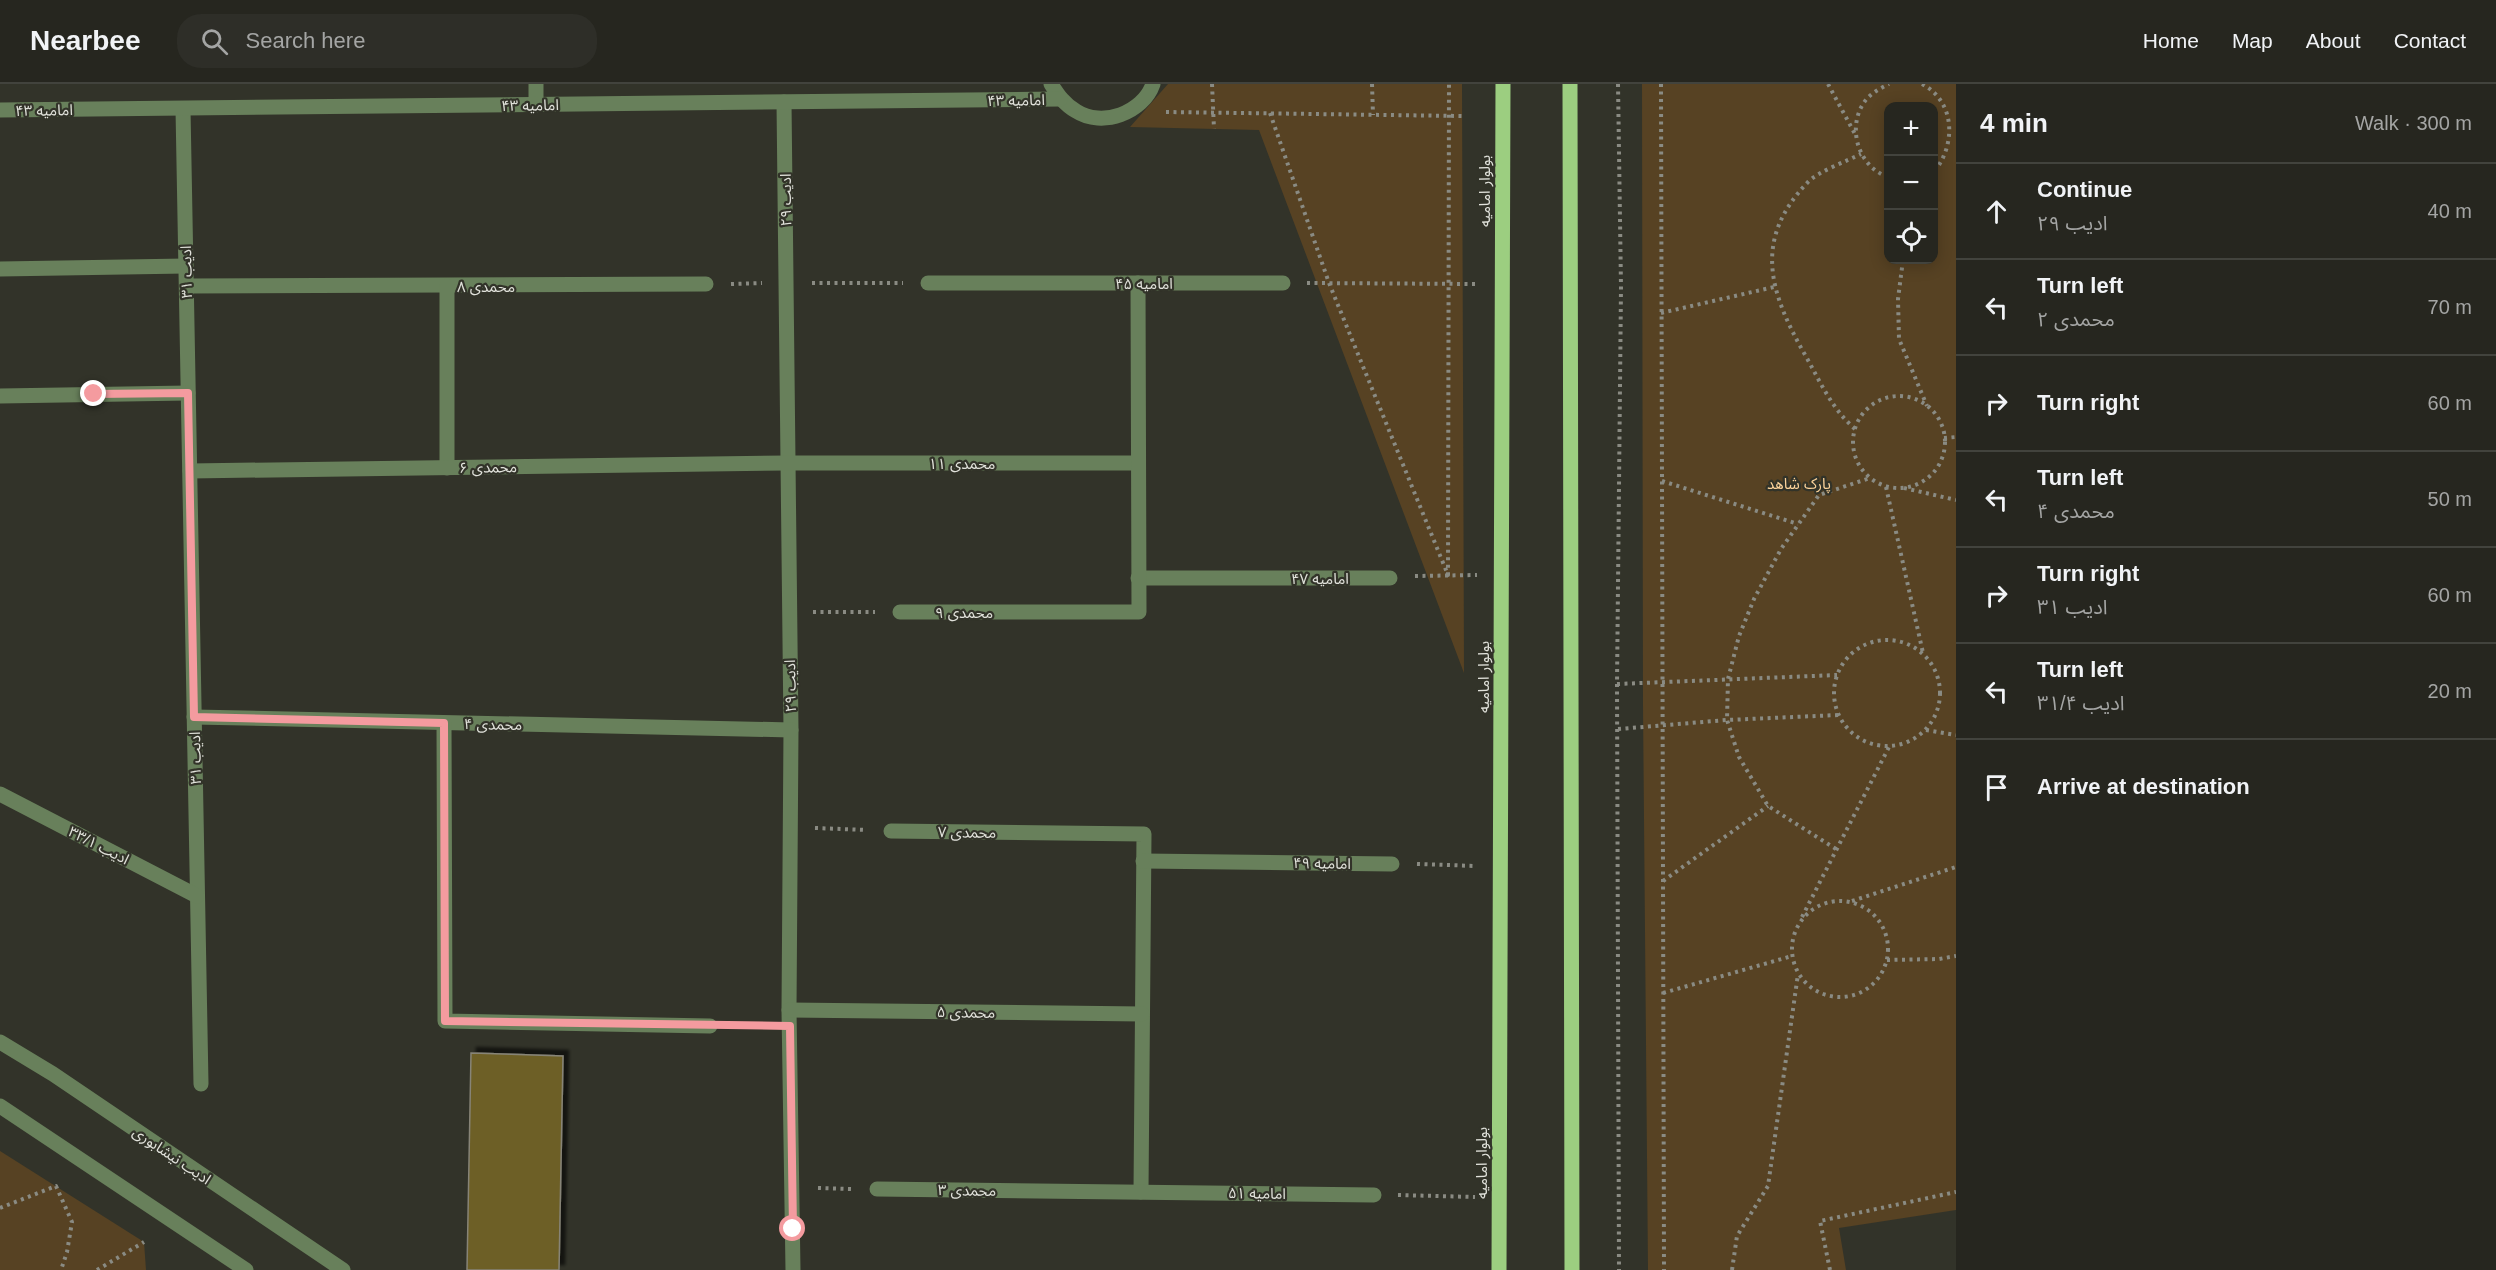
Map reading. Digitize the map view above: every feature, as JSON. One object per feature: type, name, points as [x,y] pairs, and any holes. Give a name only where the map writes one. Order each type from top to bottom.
[{"type":"main road","name":"بولوار امامیه","points":[[1499,1270],[1503,84]]},
{"type":"main road","points":[[1570,84],[1572,1270]]},
{"type":"street","points":[[536,84],[536,105]]},
{"type":"street","points":[[1052,84],[1060,99],[1078,113],[1099,118],[1121,116],[1139,105],[1153,84]]},
{"type":"street","name":"امامیه ۴۳","points":[[0,110],[1060,99]]},
{"type":"street","name":"ادیب ۲۹","points":[[784,102],[786,463],[791,730],[789,1010],[793,1270]]},
{"type":"street","name":"ادیب ۳۱","points":[[183,109],[201,1084]]},
{"type":"street","points":[[0,269],[186,266]]},
{"type":"street","name":"امامیه ۴۵","points":[[928,283],[1283,283]]},
{"type":"street","points":[[1138,283],[1138,578]]},
{"type":"street","name":"محمدی ۸","points":[[186,286],[706,284]]},
{"type":"street","points":[[447,286],[447,468]]},
{"type":"street","points":[[0,396],[188,393]]},
{"type":"street","name":"محمدی ۱۱","points":[[786,463],[1138,463]]},
{"type":"street","name":"محمدی ۶","points":[[189,471],[786,463]]},
{"type":"street","name":"امامیه ۴۷","points":[[1138,578],[1390,578]]},
{"type":"street","name":"محمدی ۹","points":[[900,612],[1139,612],[1138,578]]},
{"type":"street","name":"محمدی ۴","points":[[194,717],[791,730]]},
{"type":"street","points":[[444,723],[445,1021],[710,1026]]},
{"type":"street","name":"ادیب ۳۳/۱","points":[[0,794],[197,896]]},
{"type":"street","name":"محمدی ۷","points":[[891,831],[1144,834],[1143,861]]},
{"type":"street","points":[[1141,1192],[1143,861]]},
{"type":"street","name":"امامیه ۴۹","points":[[1143,861],[1392,864]]},
{"type":"street","name":"محمدی ۵","points":[[789,1010],[1142,1014]]},
{"type":"street","name":"ادیب نیشابوری","points":[[0,1042],[52,1074],[343,1270]]},
{"type":"street","points":[[0,1106],[246,1270]]},
{"type":"street","name":"محمدی ۳","points":[[877,1189],[1141,1192]]},
{"type":"street","name":"امامیه ۵۱","points":[[1141,1192],[1374,1195]]},
{"type":"path","points":[[1212,84],[1214,129]]},
{"type":"path","points":[[1372,84],[1373,115]]},
{"type":"path","points":[[1448,575],[1449,84]]},
{"type":"path","points":[[1618,84],[1621,286],[1617,684],[1619,1270]]},
{"type":"path","points":[[1661,84],[1664,1270]]},
{"type":"path","points":[[1828,84],[1856,135],[1861,154],[1870,166],[1884,175]]},
{"type":"path","points":[[1856,135],[1857,119],[1863,104],[1874,92],[1889,84]]},
{"type":"path","points":[[1922,84],[1935,90],[1946,101],[1953,115],[1955,131],[1953,146],[1947,158],[1938,168]]},
{"type":"path","points":[[1121,116],[1143,112],[1462,116]]},
{"type":"path","points":[[1270,113],[1329,283],[1448,575]]},
{"type":"path","points":[[1855,429],[1838,414],[1791,329],[1774,287],[1771,260],[1778,222],[1809,180],[1861,154]]},
{"type":"path","points":[[1902,264],[1898,299],[1899,339],[1927,407]]},
{"type":"path","points":[[706,284],[928,283]]},
{"type":"path","points":[[1283,283],[1502,285]]},
{"type":"path","points":[[1661,313],[1774,287]]},
{"type":"path","points":[[1903,488],[1929,477],[1938,466],[1944,452],[1944,438],[1936,416],[1927,407],[1915,399],[1900,397],[1885,399],[1871,405],[1861,416],[1852,442],[1860,468],[1870,478],[1886,487],[1903,488],[1956,500]]},
{"type":"path","points":[[1944,438],[1956,437]]},
{"type":"path","points":[[1836,849],[1768,806],[1739,757],[1727,720],[1728,679],[1739,636],[1754,599],[1781,549],[1798,524],[1819,495],[1870,478]]},
{"type":"path","points":[[1662,481],[1798,524]]},
{"type":"path","points":[[1886,487],[1923,654]]},
{"type":"path","points":[[1390,578],[1448,575],[1502,576]]},
{"type":"path","points":[[789,612],[900,612]]},
{"type":"path","points":[[1892,640],[1909,645],[1923,654],[1933,668],[1939,683],[1938,708],[1926,730],[1903,744],[1889,747],[1874,745],[1859,739],[1847,729],[1838,715],[1834,702],[1837,675],[1845,659],[1858,648],[1875,641],[1892,640]]},
{"type":"path","points":[[1617,684],[1837,675]]},
{"type":"path","points":[[1617,729],[1727,720],[1838,715]]},
{"type":"path","points":[[1926,730],[1956,735]]},
{"type":"path","points":[[1851,902],[1868,910],[1881,923],[1888,941],[1887,960],[1879,977],[1865,990],[1847,997],[1828,996],[1811,988],[1798,974],[1791,956],[1792,937],[1889,747]]},
{"type":"path","points":[[1663,881],[1768,806]]},
{"type":"path","points":[[790,826],[891,831]]},
{"type":"path","points":[[1392,864],[1500,866]]},
{"type":"path","points":[[1800,920],[1814,907],[1832,901],[1851,902],[1956,867]]},
{"type":"path","points":[[1663,993],[1791,956]]},
{"type":"path","points":[[1887,960],[1939,959],[1956,956]]},
{"type":"path","points":[[1732,1270],[1737,1236],[1768,1186],[1798,974]]},
{"type":"path","points":[[710,1026],[790,1026]]},
{"type":"path","points":[[0,1208],[56,1186],[72,1222],[67,1252],[61,1270]]},
{"type":"path","points":[[792,1188],[877,1189]]},
{"type":"path","points":[[1830,1270],[1821,1221],[1956,1192]]},
{"type":"path","points":[[1374,1195],[1499,1198]]},
{"type":"path","points":[[97,1270],[144,1242]]},
{"type":"green space","points":[[1168,84],[1462,84],[1464,673],[1259,130],[1130,127]]},
{"type":"green space","name":"پارک شاهد","points":[[1642,84],[1956,84],[1956,1210],[1839,1228],[1846,1270],[1648,1270],[1643,706]]},
{"type":"green space","points":[[0,1151],[144,1242],[146,1270],[0,1270]]},
{"type":"building","points":[[471,1053],[563,1056],[559,1270],[467,1270]]},
{"type":"route","points":[[94,394],[188,393],[194,717],[444,723],[445,1021],[790,1026],[793,1229]]}]
